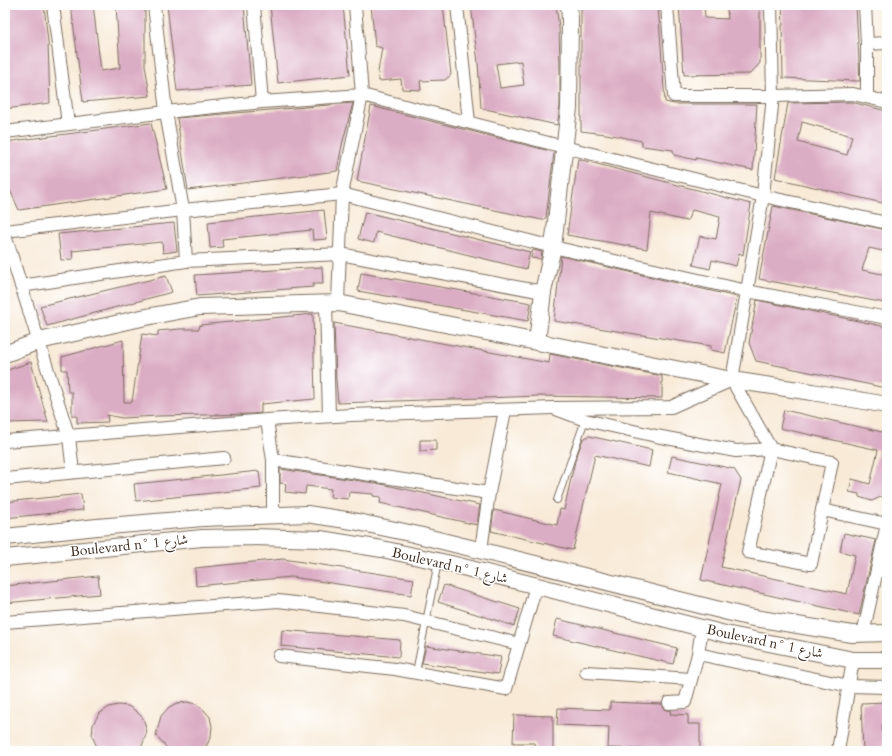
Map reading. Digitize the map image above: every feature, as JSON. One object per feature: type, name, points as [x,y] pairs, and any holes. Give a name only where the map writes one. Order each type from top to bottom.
[{"type":"main road","points":[[537,342],[543,292],[553,247],[569,108],[569,5]]},
{"type":"main road","points":[[5,354],[39,342],[200,307],[332,304],[732,380],[887,405]]},
{"type":"main road","name":"Boulevard n° شارع 1","points":[[5,537],[203,518],[307,514],[353,520],[748,617],[852,634],[887,633]]},
{"type":"main road","name":"Boulevard n° شارع 1","points":[[5,558],[202,538],[254,537],[320,539],[382,549],[438,561],[702,628],[853,660],[887,660]]},
{"type":"street","points":[[53,5],[68,124]]},
{"type":"street","points":[[154,5],[166,112],[183,210],[186,261]]},
{"type":"street","points":[[254,5],[262,102]]},
{"type":"street","points":[[329,416],[332,304],[340,254],[342,194],[362,95],[355,5]]},
{"type":"street","points":[[457,5],[469,122]]},
{"type":"street","points":[[667,5],[674,96],[853,94],[887,102]]},
{"type":"street","points":[[553,408],[585,420],[656,436],[736,451],[771,449],[832,462],[811,564],[748,552],[771,449],[732,380],[763,196],[773,96],[771,5]]},
{"type":"street","points":[[865,5],[867,97]]},
{"type":"street","points":[[867,44],[887,43]]},
{"type":"street","points":[[5,132],[262,102],[362,95],[763,196],[887,223]]},
{"type":"street","points":[[5,231],[183,210],[342,194],[553,247],[747,291],[887,318]]},
{"type":"street","points":[[5,235],[69,436],[73,472]]},
{"type":"street","points":[[21,286],[186,261],[340,254],[543,292]]},
{"type":"street","points":[[5,441],[329,416],[553,408],[672,407],[732,380]]},
{"type":"street","points":[[480,550],[505,410]]},
{"type":"street","points":[[267,420],[273,460],[273,515]]},
{"type":"street","points":[[5,479],[224,458]]},
{"type":"street","points":[[273,460],[489,493]]},
{"type":"street","points":[[822,510],[887,524],[863,634]]},
{"type":"street","points":[[279,656],[416,672],[506,689],[536,586]]},
{"type":"street","points":[[5,622],[278,601],[404,616],[519,644]]},
{"type":"street","points":[[670,703],[685,702],[698,654],[702,628]]},
{"type":"street","points":[[698,654],[849,686],[887,687]]},
{"type":"street","points":[[838,751],[853,660]]},
{"type":"street","points":[[586,672],[691,679]]},
{"type":"lane","points":[[558,500],[585,420]]},
{"type":"lane","points":[[416,672],[438,561]]},
{"type":"building","points":[[5,5],[44,5],[48,42],[50,103],[5,109]]},
{"type":"building","points":[[71,5],[93,5],[101,71],[120,68],[116,5],[145,5],[145,65],[150,96],[83,102]]},
{"type":"building","points":[[167,5],[244,5],[251,85],[177,91]]},
{"type":"building","points":[[270,5],[343,5],[350,75],[278,83]]},
{"type":"building","points":[[371,5],[443,5],[451,75],[445,80],[420,81],[421,90],[402,89],[401,79],[379,81],[378,72],[382,48],[375,46]]},
{"type":"building","points":[[471,5],[556,5],[559,27],[560,66],[560,107],[557,125],[481,108],[478,63]],"holes":[[[521,61],[524,85],[500,88],[496,64]]]},
{"type":"building","points":[[581,5],[658,5],[665,102],[674,104],[757,104],[753,170],[674,155],[673,150],[642,146],[642,141],[581,131]]},
{"type":"building","points":[[679,5],[704,5],[705,18],[728,19],[727,9],[739,9],[738,5],[760,5],[760,63],[750,74],[684,75]]},
{"type":"building","points":[[782,5],[856,5],[860,81],[783,78]]},
{"type":"building","points":[[851,102],[887,111],[887,204],[775,178],[788,103]],"holes":[[[802,122],[852,136],[847,155],[798,142]]]},
{"type":"building","points":[[353,103],[337,171],[188,190],[177,118]]},
{"type":"building","points":[[371,106],[554,152],[546,218],[542,220],[357,181]]},
{"type":"building","points":[[151,123],[167,189],[19,210],[5,179],[5,142]]},
{"type":"building","points":[[578,159],[751,204],[743,255],[739,253],[736,266],[712,260],[710,269],[693,265],[700,236],[716,239],[720,217],[692,210],[687,221],[651,213],[647,249],[567,235]]},
{"type":"building","points":[[773,206],[887,230],[887,252],[869,248],[862,270],[887,275],[887,295],[885,303],[759,279]]},
{"type":"building","points":[[324,210],[327,239],[313,240],[312,230],[222,239],[223,247],[210,248],[208,222]]},
{"type":"building","points":[[365,212],[530,252],[526,269],[376,232],[374,243],[358,239]]},
{"type":"building","points":[[174,223],[177,251],[163,253],[162,242],[72,251],[73,259],[61,260],[58,234]]},
{"type":"building","points":[[533,250],[542,252],[541,259],[531,258]]},
{"type":"building","points":[[561,256],[737,297],[725,353],[711,350],[711,346],[554,321]]},
{"type":"building","points":[[322,267],[323,284],[313,284],[313,287],[197,296],[195,275]]},
{"type":"building","points":[[361,273],[531,303],[528,321],[358,291]]},
{"type":"building","points":[[166,276],[172,292],[47,326],[40,306]]},
{"type":"building","points":[[757,300],[887,327],[887,386],[881,387],[756,361],[749,343]]},
{"type":"building","points":[[313,314],[315,399],[261,404],[261,413],[251,414],[122,418],[107,415],[108,422],[77,423],[77,416],[72,416],[72,392],[68,392],[67,370],[62,370],[62,357],[123,340],[124,402],[132,402],[142,334],[158,336],[158,331],[199,329],[200,325]]},
{"type":"building","points":[[334,323],[549,363],[550,354],[662,376],[662,398],[540,396],[338,403]]},
{"type":"building","points":[[31,362],[48,422],[5,423],[5,371]]},
{"type":"building","points":[[784,410],[882,432],[883,430],[887,430],[887,485],[885,495],[872,501],[859,497],[859,494],[849,492],[852,479],[870,484],[878,450],[780,428]]},
{"type":"building","points":[[589,436],[652,450],[649,467],[595,455],[573,550],[491,531],[494,510],[557,525],[560,509],[564,510],[575,461],[583,439]]},
{"type":"building","points":[[420,440],[436,440],[436,450],[420,451]]},
{"type":"building","points":[[672,456],[734,469],[741,480],[721,567],[847,594],[855,555],[840,551],[844,533],[876,540],[859,615],[701,580],[722,484],[668,472]]},
{"type":"building","points":[[280,469],[381,484],[480,505],[477,525],[380,503],[381,497],[373,496],[373,494],[349,492],[348,499],[330,497],[331,489],[306,486],[305,494],[285,492],[286,484],[280,483]]},
{"type":"building","points":[[259,471],[261,488],[136,501],[134,484]]},
{"type":"building","points":[[81,494],[83,510],[5,518],[5,502]]},
{"type":"building","points":[[283,559],[414,579],[411,595],[291,577],[196,586],[195,568]]},
{"type":"building","points":[[98,576],[100,594],[5,603],[5,586]]},
{"type":"building","points":[[444,585],[520,609],[514,626],[438,602]]},
{"type":"building","points":[[557,619],[677,648],[673,664],[553,636]]},
{"type":"building","points":[[282,630],[400,640],[399,657],[281,646]]},
{"type":"building","points":[[426,646],[501,657],[498,674],[422,663]]},
{"type":"building","points":[[187,702],[196,704],[210,717],[212,727],[211,736],[207,745],[199,751],[171,751],[156,735],[161,716],[169,707],[177,703]]},
{"type":"building","points":[[610,702],[662,704],[665,710],[671,710],[670,714],[688,715],[688,724],[700,724],[700,751],[608,748],[609,727],[557,725],[558,708],[610,710]]},
{"type":"building","points":[[887,702],[887,725],[882,725],[884,751],[863,751],[861,703]]},
{"type":"building","points":[[118,705],[128,706],[143,718],[147,732],[142,746],[138,751],[101,751],[97,747],[92,736],[93,724],[99,714],[109,707]]},
{"type":"building","points":[[514,715],[553,716],[553,751],[536,751],[535,743],[513,743]]}]
